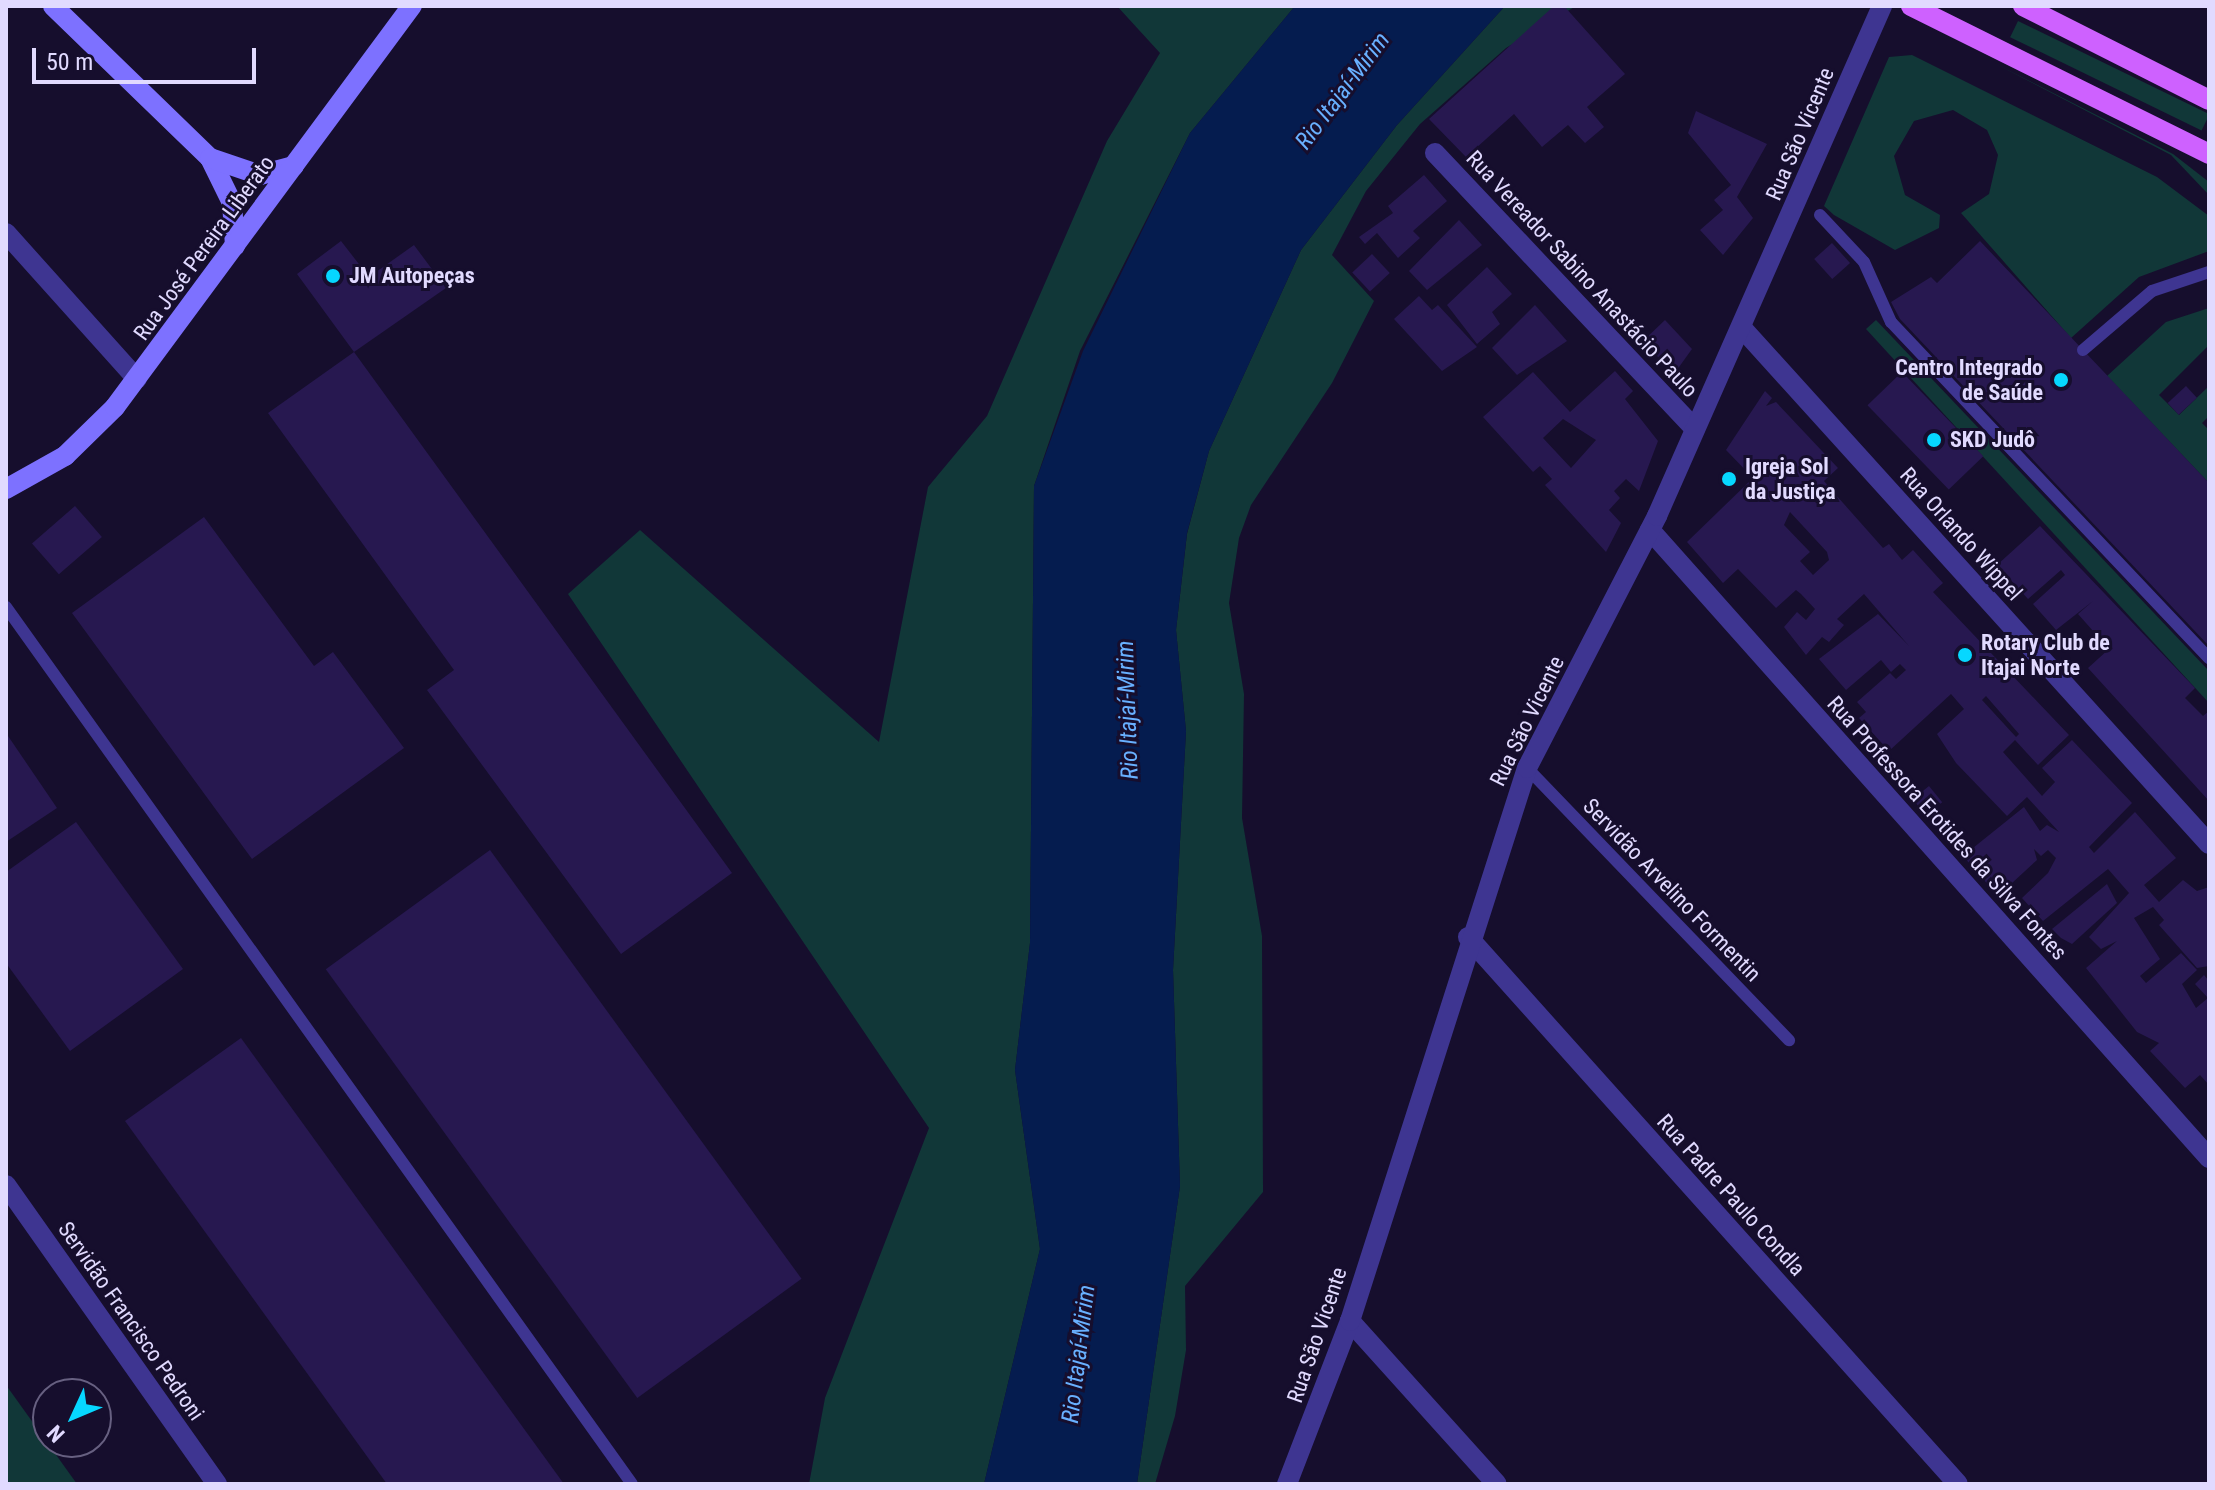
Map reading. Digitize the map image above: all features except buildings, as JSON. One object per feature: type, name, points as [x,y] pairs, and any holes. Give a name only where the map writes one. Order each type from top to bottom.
[{"type":"main road","points":[[53,6],[210,158],[232,203],[235,246]]},
{"type":"main road","name":"Rua José Pereira Liberato","points":[[6,489],[65,456],[137,379],[412,6]]},
{"type":"main road","points":[[1911,6],[2209,154]]},
{"type":"main road","points":[[2023,6],[2209,100]]},
{"type":"main road","points":[[210,158],[260,175],[294,166]]},
{"type":"street","name":"Rua São Vicente","points":[[1287,1484],[1350,1321],[1468,937],[1527,768],[1650,530],[1882,6]]},
{"type":"street","name":"Rua Vereador Sabino Anastácio Paulo","points":[[1435,153],[1695,429]]},
{"type":"street","points":[[6,233],[137,379]]},
{"type":"street","name":"Rua Orlando Wippel","points":[[1742,328],[2209,844]]},
{"type":"street","name":"Rua Professora Erotides da Silva Fontes","points":[[1650,530],[2209,1158]]},
{"type":"street","name":"Rua Padre Paulo Condla","points":[[1468,937],[1958,1484]]},
{"type":"street","name":"Servidão Francisco Pedroni","points":[[6,1185],[217,1484]]},
{"type":"street","points":[[1350,1321],[1497,1484]]},
{"type":"lane","points":[[1820,215],[1864,262],[1891,322],[1999,430],[2209,658]]},
{"type":"lane","points":[[2083,350],[2152,291],[2209,272]]},
{"type":"lane","points":[[6,607],[632,1484]]},
{"type":"lane","name":"Servidão Arvelino Formentin","points":[[1527,768],[1789,1040]]},
{"type":"green space","points":[[1117,6],[1295,6],[1190,133],[1080,351],[1034,486],[1030,943],[1015,1070],[1040,1249],[984,1484],[809,1484],[825,1398],[929,1128],[568,594],[640,530],[879,742],[928,487],[987,416],[1107,141],[1160,53]]},
{"type":"green space","points":[[1505,6],[1576,6],[1506,48],[1420,124],[1366,191],[1332,255],[1374,301],[1332,383],[1251,505],[1239,538],[1229,603],[1244,694],[1242,818],[1262,936],[1263,1192],[1185,1286],[1186,1350],[1175,1416],[1155,1484],[1137,1484],[1180,1186],[1173,970],[1186,731],[1176,630],[1187,534],[1209,451],[1301,250],[1397,125]]},
{"type":"green space","points":[[2018,21],[2209,114],[2202,131],[2010,37]]},
{"type":"green space","points":[[1912,55],[2157,177],[2209,216],[2209,251],[2139,277],[2071,338],[1961,213],[1989,194],[1998,155],[1987,130],[1953,110],[1914,121],[1894,156],[1905,195],[1940,215],[1939,228],[1895,250],[1834,215],[1824,206],[1889,57]]},
{"type":"green space","points":[[1994,63],[2173,154],[2209,182],[2209,195],[2171,155]]},
{"type":"green space","points":[[2209,308],[2209,345],[2159,395],[2179,415],[2209,386],[2209,416],[2202,423],[2209,430],[2209,483],[2107,376],[2166,322]]},
{"type":"green space","points":[[1876,320],[2209,671],[2209,703],[1866,329]]},
{"type":"green space","points":[[6,1385],[32,1421],[32,1458],[58,1458],[77,1484],[6,1484]]},
{"type":"water","name":"Rio Itajaí-Mirim","points":[[1295,6],[1505,6],[1397,125],[1301,250],[1209,451],[1187,533],[1176,630],[1186,731],[1173,970],[1180,1186],[1137,1484],[984,1484],[1040,1249],[1015,1070],[1030,943],[1034,486],[1083,351],[1190,133]]},
{"type":"place","name":"JM Autopeças","points":[[333,276]]},
{"type":"place","name":"Centro Integrado de Saúde","points":[[2061,380]]},
{"type":"place","name":"SKD Judô","points":[[1934,440]]},
{"type":"place","name":"Igreja Sol da Justiça","points":[[1729,479]]},
{"type":"place","name":"Rotary Club de Itajai Norte","points":[[1965,655]]}]
